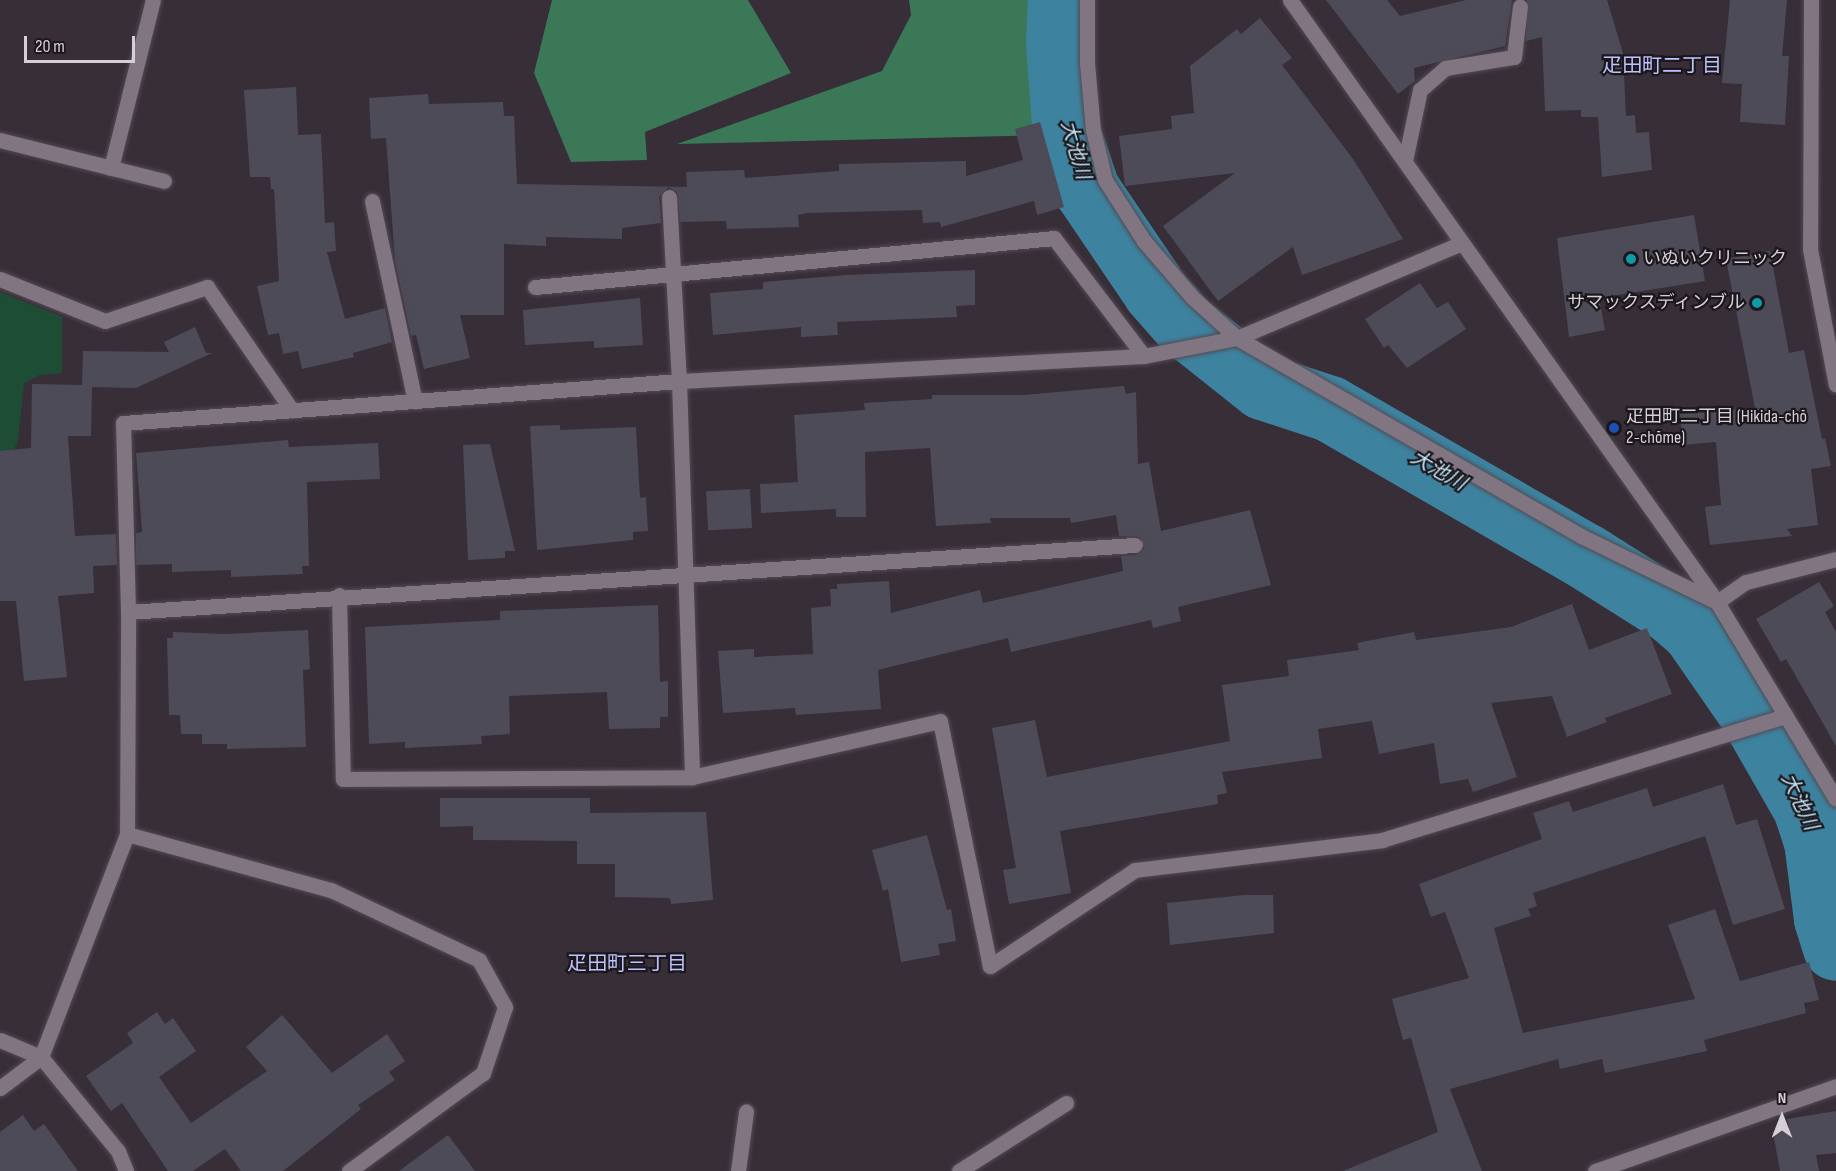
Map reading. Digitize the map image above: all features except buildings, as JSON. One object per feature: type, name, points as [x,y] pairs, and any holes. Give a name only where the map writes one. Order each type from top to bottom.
[{"type":"street","points":[[111,168],[153,0]]},
{"type":"street","points":[[1088,0],[1087,63],[1093,130],[1105,180],[1144,241],[1192,297],[1237,338],[1581,536],[1717,602]]},
{"type":"street","points":[[1290,0],[1717,602],[1784,717],[1836,799]]},
{"type":"street","points":[[1811,0],[1810,249],[1836,385]]},
{"type":"street","points":[[1404,161],[1420,90],[1445,68],[1514,57],[1520,6]]},
{"type":"street","points":[[0,140],[164,182]]},
{"type":"street","points":[[669,198],[675,275],[683,577],[692,777]]},
{"type":"street","points":[[372,201],[415,401]]},
{"type":"street","points":[[535,287],[1054,238],[1144,356]]},
{"type":"street","points":[[0,1088],[41,1057],[126,834],[128,612],[123,423],[679,381],[1144,356],[1180,351],[1237,338],[1462,243]]},
{"type":"street","points":[[0,279],[105,321],[207,287],[292,410]]},
{"type":"street","points":[[128,612],[339,595],[683,577],[1136,545]]},
{"type":"street","points":[[1717,602],[1746,582],[1836,559]]},
{"type":"street","points":[[339,595],[343,779],[692,777],[940,721],[990,966],[1136,870],[1382,840],[1784,717]]},
{"type":"street","points":[[126,834],[331,890],[479,960],[505,1006],[483,1073],[349,1171]]},
{"type":"street","points":[[0,1040],[41,1057],[118,1151],[126,1171]]},
{"type":"street","points":[[1595,1171],[1836,1086]]},
{"type":"street","points":[[959,1171],[1066,1102]]},
{"type":"street","points":[[738,1171],[746,1112]]},
{"type":"green space","points":[[552,0],[748,0],[791,73],[645,132],[647,160],[571,162],[534,73]]},
{"type":"green space","points":[[909,0],[1045,0],[1050,135],[677,144],[882,71],[911,15]]},
{"type":"green space","points":[[0,292],[62,317],[62,373],[39,375],[24,383],[18,441],[0,478]]},
{"type":"waterway","name":"大池川","points":[[1061,0],[1059,43],[1065,124],[1087,190],[1156,292],[1185,325],[1263,387],[1330,409],[1585,556],[1672,611],[1694,630],[1751,712],[1806,808],[1817,841],[1827,919],[1836,948]]},
{"type":"place","name":"いぬいクリニック","points":[[1631,259]]},
{"type":"place","name":"サマックスディンブル","points":[[1757,303]]},
{"type":"place","name":"疋田町二丁目 (Hikida-chō 2-chōme)","points":[[1614,428]]},
{"type":"district","name":"疋田町二丁目","points":[[1662,66]]},
{"type":"district","name":"疋田町三丁目","points":[[627,964]]}]
